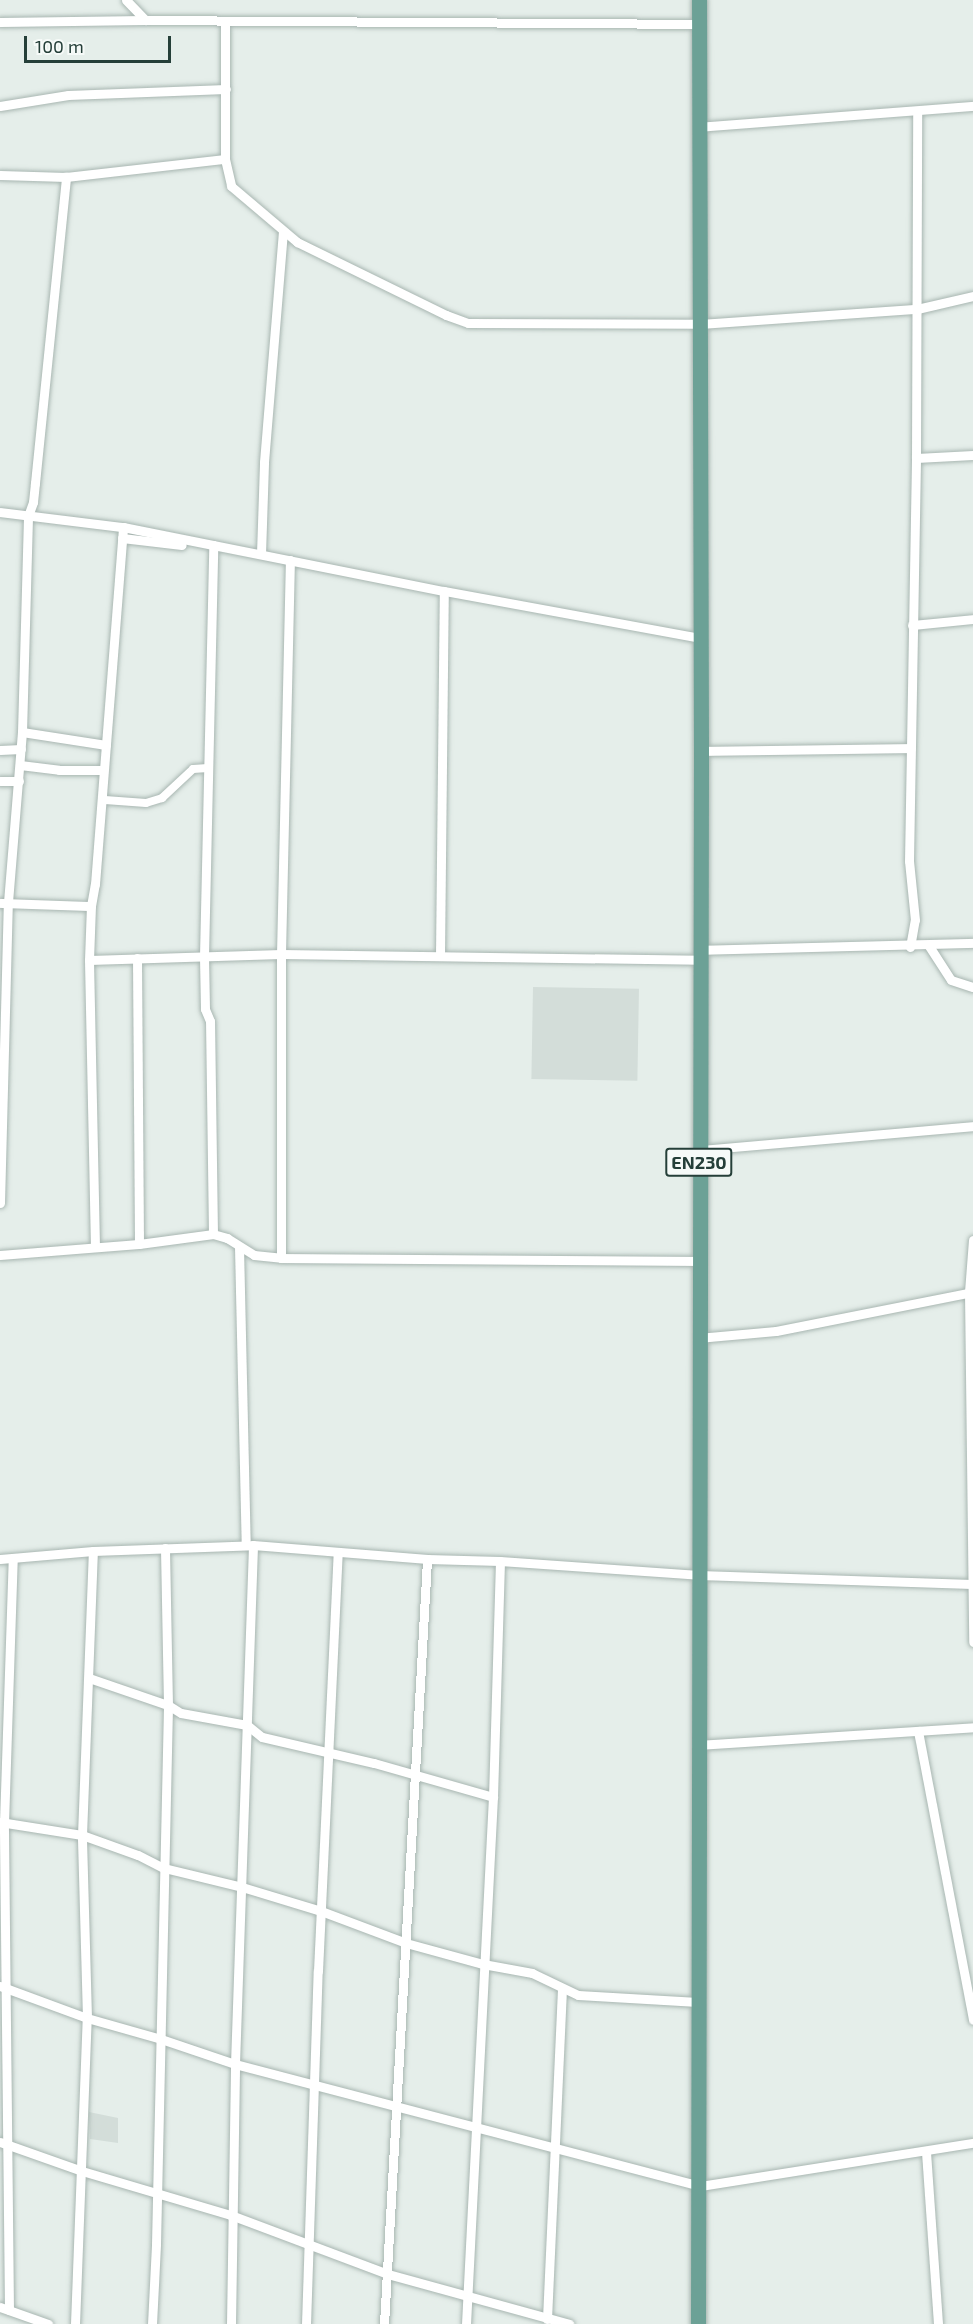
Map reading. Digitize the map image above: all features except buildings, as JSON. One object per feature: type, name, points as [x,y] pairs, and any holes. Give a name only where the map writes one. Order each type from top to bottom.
[{"type":"main road","name":"EN230","points":[[698,2324],[700,2186],[698,1261],[701,751],[699,0]]},
{"type":"street","points":[[126,0],[145,20]]},
{"type":"street","points":[[0,22],[145,20],[699,24]]},
{"type":"street","points":[[225,22],[225,159],[231,186],[283,233],[415,301],[468,322],[700,324],[917,309],[973,297]]},
{"type":"street","points":[[0,106],[68,96],[226,89]]},
{"type":"street","points":[[698,127],[973,106]]},
{"type":"street","points":[[910,947],[915,920],[909,861],[916,458],[917,111]]},
{"type":"street","points":[[0,175],[66,177],[225,159]]},
{"type":"street","points":[[0,1203],[4,903],[21,749],[28,516],[34,493],[66,177]]},
{"type":"street","points":[[261,554],[264,462],[283,233]]},
{"type":"street","points":[[916,458],[973,455]]},
{"type":"street","points":[[0,512],[123,527],[213,548]]},
{"type":"street","points":[[95,1248],[90,906],[106,745],[123,527]]},
{"type":"street","points":[[122,538],[261,554],[444,591],[701,638]]},
{"type":"street","points":[[213,548],[204,956],[205,1009],[210,1021],[213,1234]]},
{"type":"street","points":[[281,1258],[281,954],[290,560]]},
{"type":"street","points":[[440,956],[444,591]]},
{"type":"street","points":[[912,626],[973,619]]},
{"type":"street","points":[[22,732],[106,745]]},
{"type":"street","points":[[701,751],[911,748]]},
{"type":"street","points":[[0,750],[21,749]]},
{"type":"street","points":[[20,765],[59,770],[103,770]]},
{"type":"street","points":[[105,800],[146,803],[162,798],[193,769],[208,768]]},
{"type":"street","points":[[0,781],[19,781]]},
{"type":"street","points":[[4,903],[90,906]]},
{"type":"street","points":[[89,960],[281,954],[699,955],[973,944]]},
{"type":"street","points":[[929,946],[951,980],[973,987]]},
{"type":"street","points":[[137,958],[139,1244]]},
{"type":"street","points":[[700,1150],[973,1126]]},
{"type":"street","points":[[0,1255],[139,1244],[213,1234],[227,1238],[254,1255],[281,1258],[698,1261]]},
{"type":"street","points":[[973,1240],[971,1292],[973,1642]]},
{"type":"street","points":[[231,2324],[231,2215],[247,1725],[249,1545],[239,1247]]},
{"type":"street","points":[[698,1338],[776,1331],[971,1292]]},
{"type":"street","points":[[0,1559],[93,1551],[249,1545],[427,1559],[500,1561],[699,1575],[972,1584]]},
{"type":"street","points":[[152,2324],[168,1705],[165,1548]]},
{"type":"street","points":[[75,2324],[87,2018],[82,1835],[93,1551]]},
{"type":"street","points":[[306,2324],[327,1751],[338,1553]]},
{"type":"street","points":[[13,1558],[2,1823],[3,2142],[9,2310],[16,2324]]},
{"type":"street","points":[[384,2324],[427,1559]]},
{"type":"street","points":[[466,2324],[478,2128],[483,1964],[493,1797],[500,1561]]},
{"type":"street","points":[[89,1678],[168,1705],[181,1713],[247,1725],[262,1737],[327,1751],[493,1797]]},
{"type":"street","points":[[698,1745],[973,1727]]},
{"type":"street","points":[[918,1731],[970,1984],[973,2020]]},
{"type":"street","points":[[2,1823],[82,1835],[138,1855],[164,1868],[242,1887],[321,1911],[406,1943],[483,1964],[532,1973],[562,1990],[578,1995],[698,2002]]},
{"type":"street","points":[[4,1988],[87,2018],[236,2064],[396,2108],[700,2186],[973,2143]]},
{"type":"street","points":[[547,2319],[557,2148],[562,1990]]},
{"type":"street","points":[[3,2142],[82,2171],[157,2191],[231,2215],[388,2274],[569,2324]]},
{"type":"street","points":[[926,2152],[938,2324]]},
{"type":"street","points":[[9,2310],[48,2324]]},
{"type":"shaded area","points":[[533,987],[639,989],[637,1081],[531,1079]]},
{"type":"shaded area","points":[[89,2112],[118,2118],[118,2143],[90,2139]]}]
